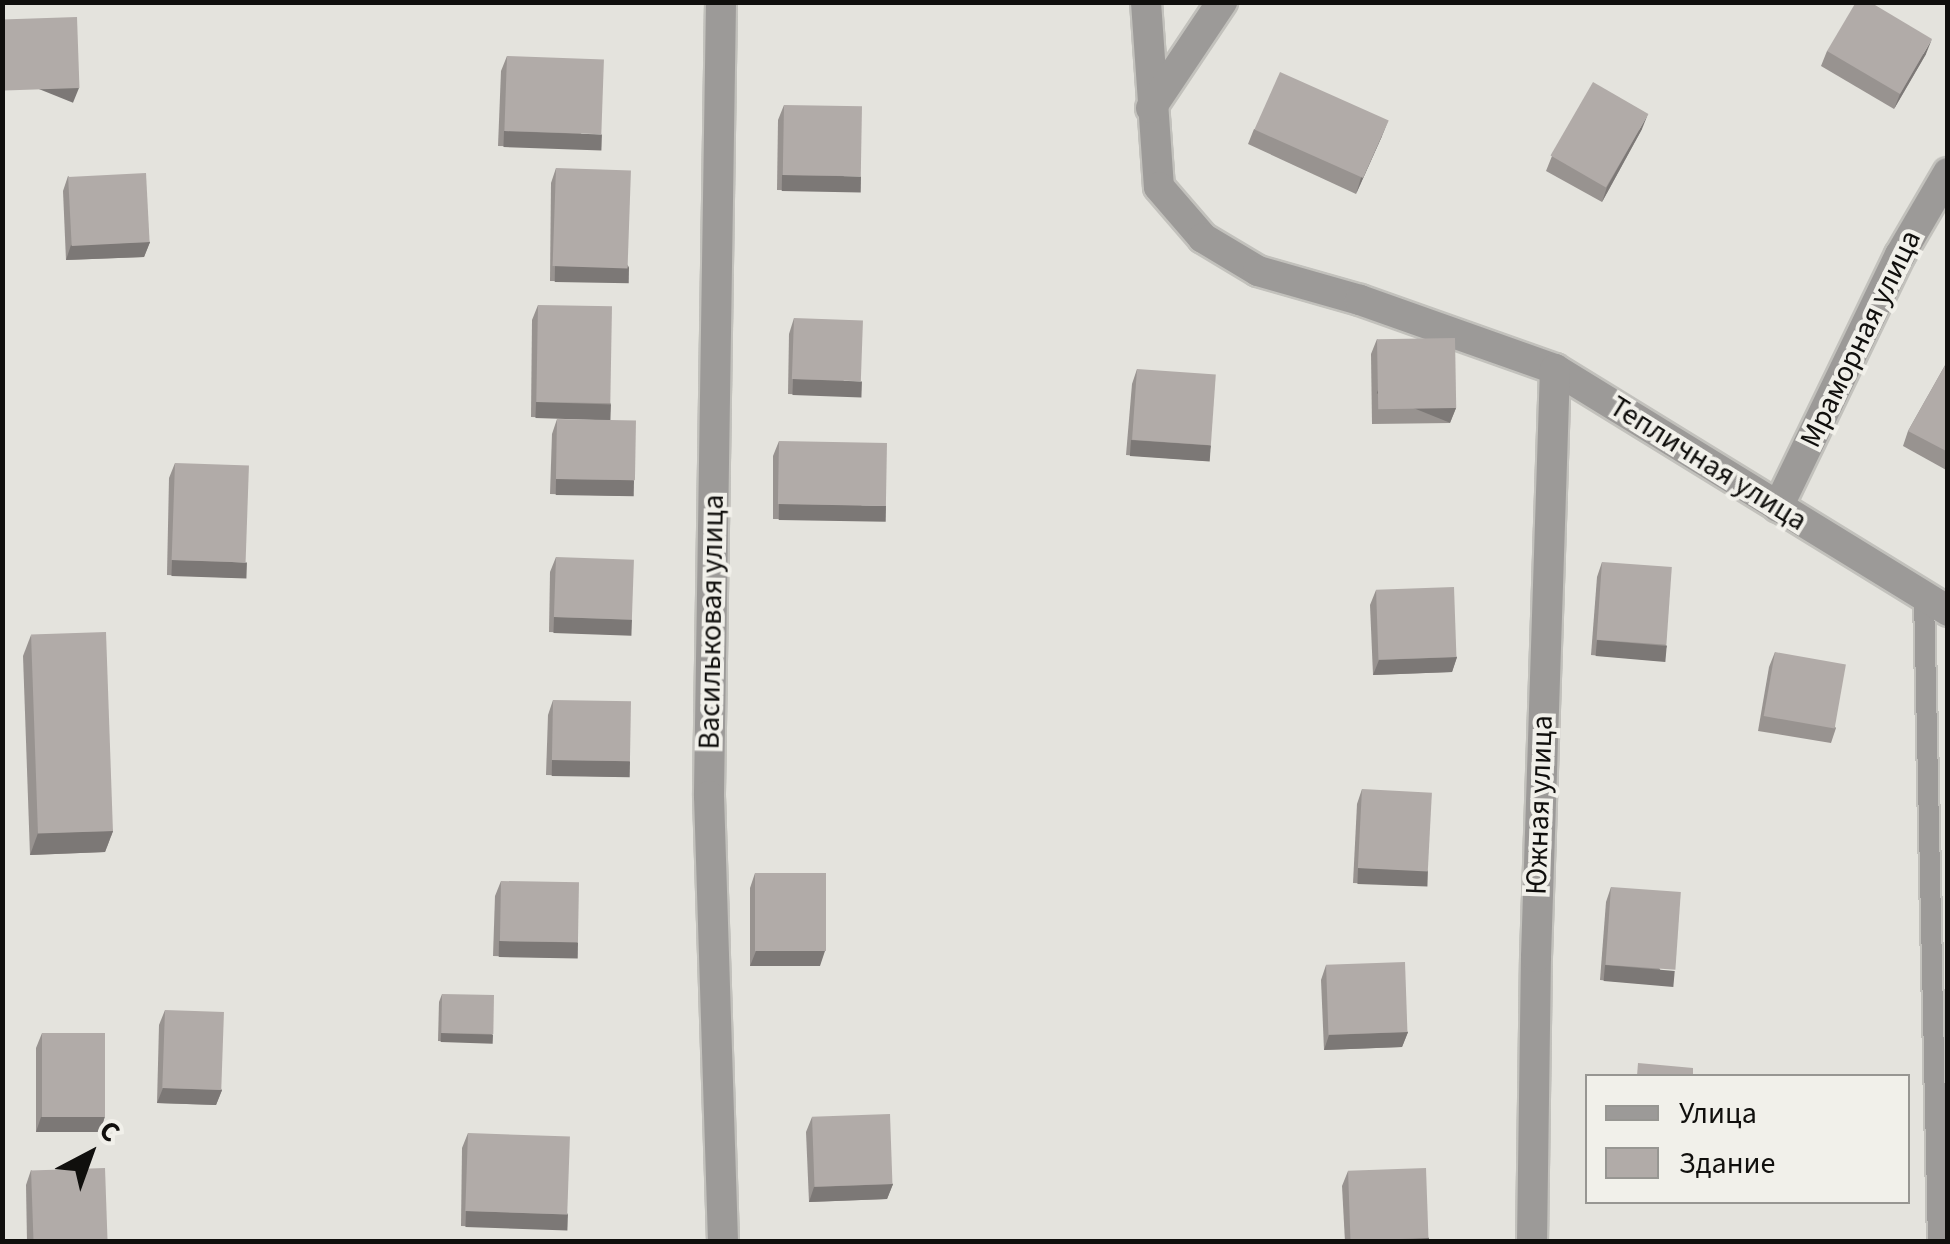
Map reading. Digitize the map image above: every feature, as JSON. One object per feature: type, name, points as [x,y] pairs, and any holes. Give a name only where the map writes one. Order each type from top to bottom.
[{"type":"street","name":"Васильковая улица","points":[[720,2],[709,796],[723,1242]]},
{"type":"street","name":"Тепличная улица","points":[[1146,2],[1158,188],[1204,238],[1258,270],[1554,369],[1936,604]]},
{"type":"street","points":[[1152,108],[1222,2]]},
{"type":"street","name":"Мраморная улица","points":[[1778,507],[1900,255],[1948,172]]},
{"type":"street","name":"Южная улица","points":[[1532,1242],[1536,957],[1554,369]]},
{"type":"lane","points":[[1936,604],[1938,1242]]},
{"type":"building","points":[[1856,2],[1870,2],[1932,39],[1900,94],[1827,51]]},
{"type":"building","points":[[77,17],[79,88],[5,91],[2,20]]},
{"type":"building","points":[[507,56],[604,59],[601,134],[504,131]]},
{"type":"building","points":[[1280,72],[1389,120],[1363,178],[1254,130]]},
{"type":"building","points":[[1593,82],[1648,114],[1606,188],[1550,156]]},
{"type":"building","points":[[784,105],[862,106],[861,176],[783,175]]},
{"type":"building","points":[[556,168],[631,171],[628,269],[553,266]]},
{"type":"building","points":[[146,173],[150,242],[72,246],[68,177]]},
{"type":"building","points":[[538,305],[612,306],[610,403],[536,402]]},
{"type":"building","points":[[794,318],[863,320],[861,381],[792,379]]},
{"type":"building","points":[[1455,338],[1456,408],[1378,409],[1377,339]]},
{"type":"building","points":[[1948,360],[1948,452],[1908,431]]},
{"type":"building","points":[[1137,369],[1216,375],[1211,445],[1132,440]]},
{"type":"building","points":[[557,419],[636,420],[635,480],[556,479]]},
{"type":"building","points":[[779,441],[887,443],[886,506],[778,504]]},
{"type":"building","points":[[175,463],[249,466],[246,563],[172,560]]},
{"type":"building","points":[[556,557],[634,560],[632,620],[554,617]]},
{"type":"building","points":[[1602,562],[1672,567],[1666,645],[1597,640]]},
{"type":"building","points":[[1454,587],[1456,657],[1378,660],[1376,590]]},
{"type":"building","points":[[106,632],[113,831],[38,833],[31,635]]},
{"type":"building","points":[[1775,652],[1846,665],[1835,729],[1764,716]]},
{"type":"building","points":[[553,700],[631,701],[630,761],[552,760]]},
{"type":"building","points":[[1362,789],[1432,793],[1428,872],[1358,868]]},
{"type":"building","points":[[755,873],[826,873],[826,951],[755,951]]},
{"type":"building","points":[[501,881],[579,882],[578,942],[500,941]]},
{"type":"building","points":[[1611,887],[1681,892],[1675,970],[1606,965]]},
{"type":"building","points":[[1405,962],[1407,1032],[1328,1035],[1326,965]]},
{"type":"building","points":[[442,994],[494,995],[493,1034],[441,1033]]},
{"type":"building","points":[[165,1010],[224,1012],[221,1090],[162,1088]]},
{"type":"building","points":[[42,1033],[105,1033],[105,1117],[42,1117]]},
{"type":"building","points":[[1638,1063],[1693,1068],[1693,1074],[1637,1074]]},
{"type":"building","points":[[890,1114],[892,1184],[814,1187],[812,1117]]},
{"type":"building","points":[[468,1133],[570,1137],[567,1215],[465,1211]]},
{"type":"building","points":[[105,1168],[108,1242],[34,1242],[31,1171]]},
{"type":"building","points":[[1426,1168],[1428,1238],[1350,1241],[1348,1171]]}]
